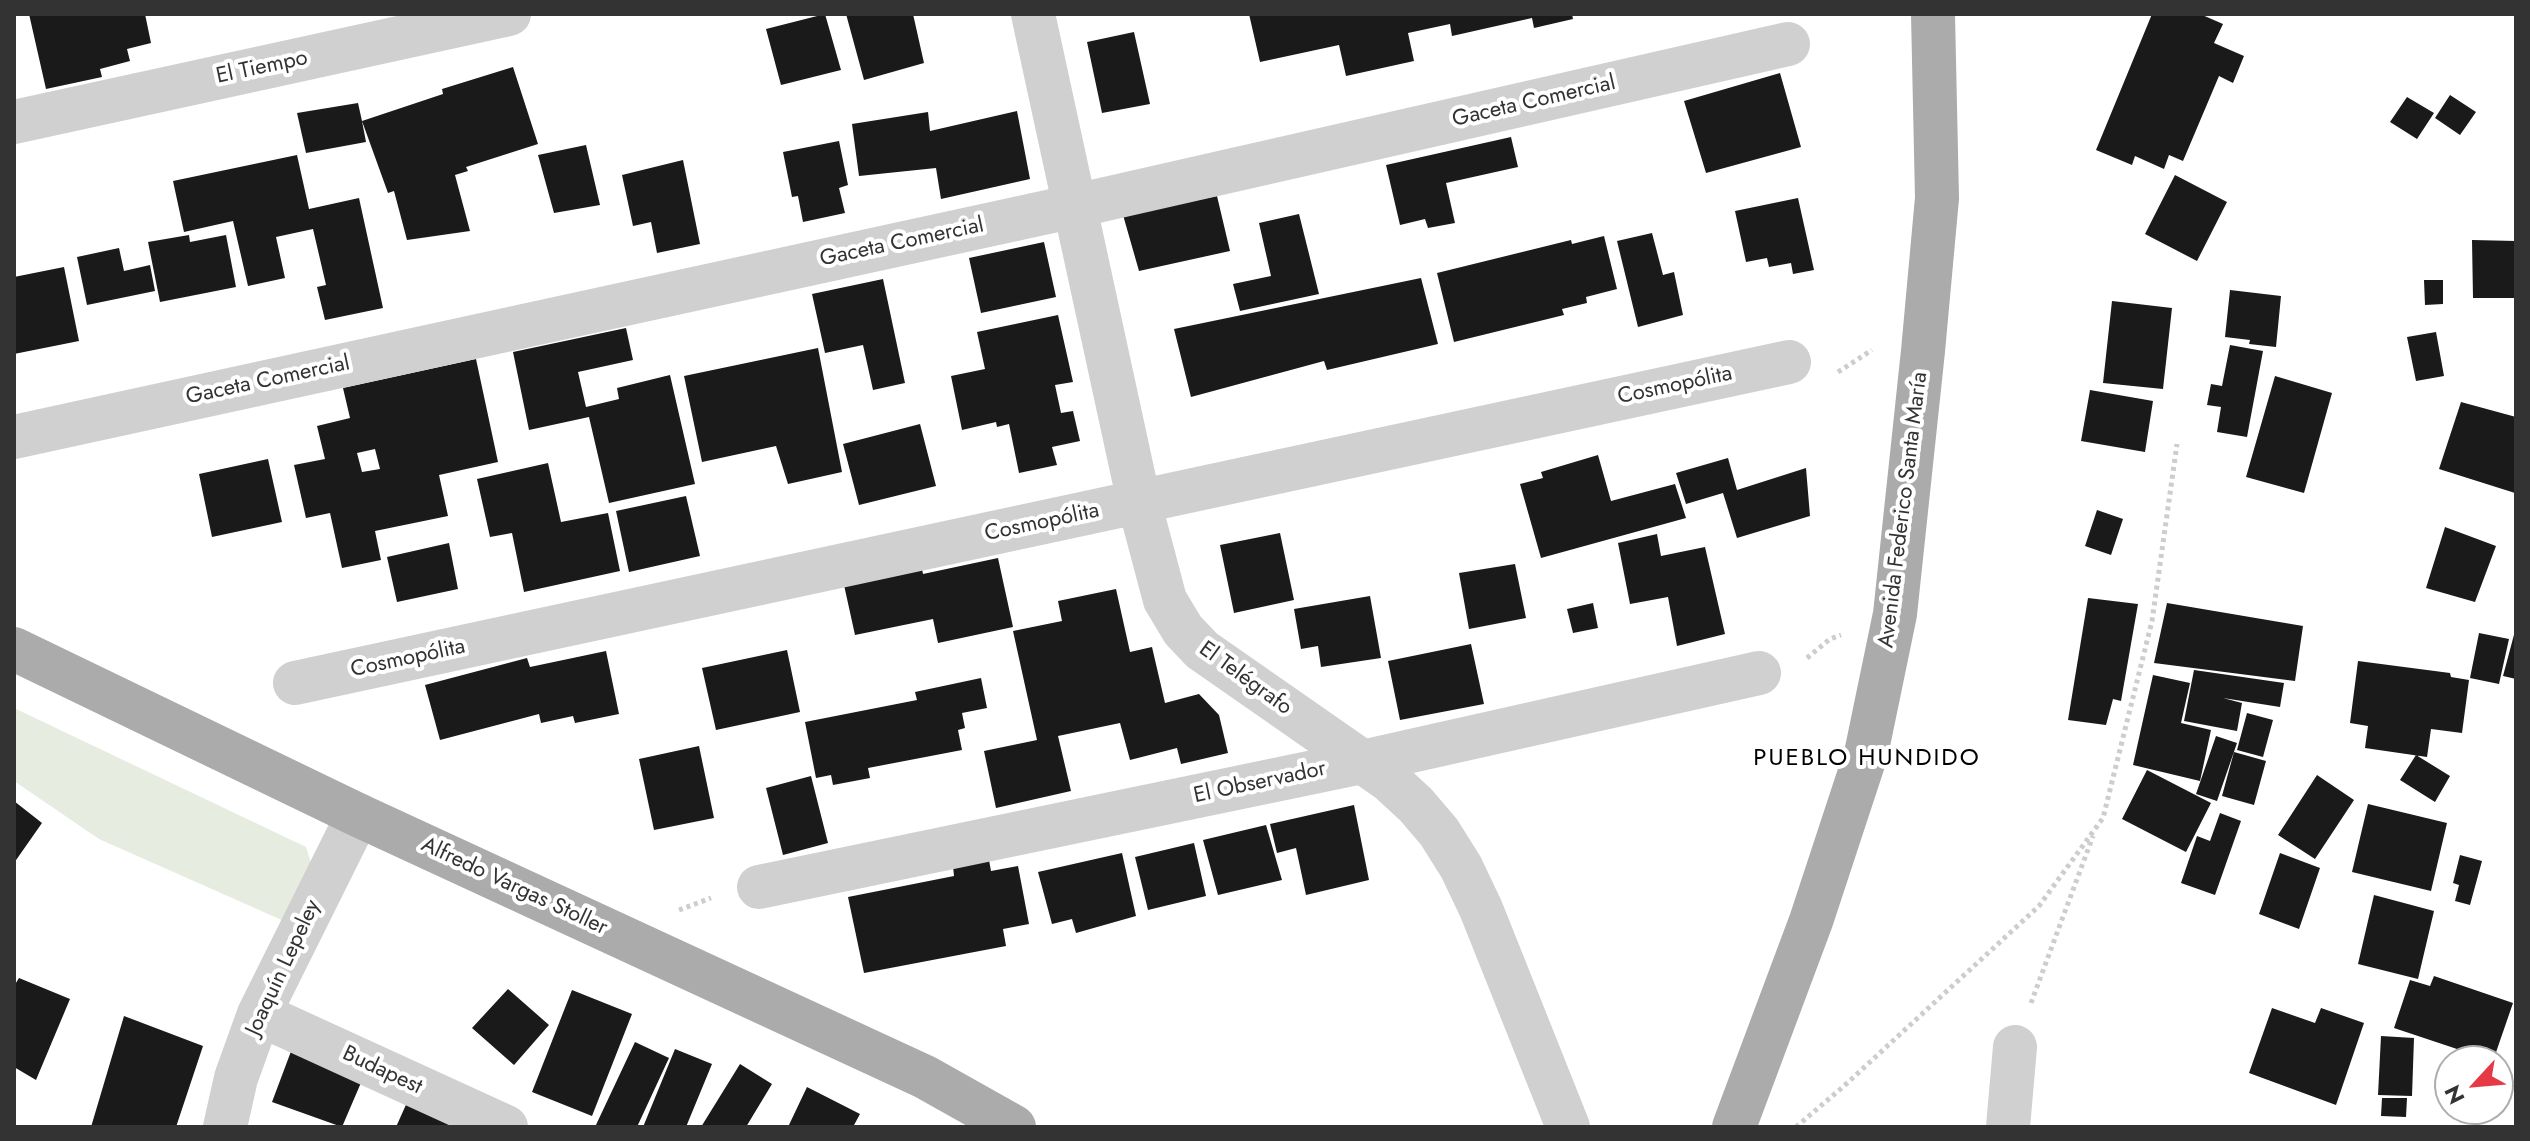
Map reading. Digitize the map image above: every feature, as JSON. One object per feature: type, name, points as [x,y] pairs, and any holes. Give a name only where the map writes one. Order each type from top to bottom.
[{"type":"main road","name":"Avenida Federico Santa María","points":[[1734,1127],[1811,921],[1866,754],[1895,614],[1937,198],[1933,14]]},
{"type":"main road","name":"Alfredo Vargas Stoller","points":[[14,649],[358,815],[912,1071],[1014,1127]]},
{"type":"street","name":"El Tiempo","points":[[14,122],[509,14]]},
{"type":"street","name":"El Telégrafo","points":[[1033,14],[1139,502],[1165,600],[1183,630],[1202,650],[1390,781],[1439,832],[1461,867],[1517,995],[1568,1127]]},
{"type":"street","name":"Gaceta Comercial","points":[[14,437],[1075,206],[1788,44]]},
{"type":"street","name":"Cosmopólita","points":[[295,683],[1789,362]]},
{"type":"street","name":"El Observador","points":[[740,891],[1362,762],[1759,673]]},
{"type":"street","name":"Joaquín Lepeley","points":[[225,1127],[236,1078],[259,1014],[358,815]]},
{"type":"street","name":"Budapest","points":[[259,1014],[506,1127]]},
{"type":"street","points":[[2008,1127],[2015,1047]]},
{"type":"path","points":[[1796,1127],[2039,906],[2103,818],[2152,621],[2177,444]]},
{"type":"path","points":[[2015,1047],[2096,828]]},
{"type":"path","points":[[670,913],[740,891]]},
{"type":"shaded area","points":[[14,708],[306,847],[312,866],[284,921],[99,839],[14,781]]},
{"type":"building","points":[[29,14],[145,14],[151,43],[127,49],[130,61],[100,69],[102,77],[46,89]]},
{"type":"building","points":[[825,14],[841,70],[781,85],[766,29]]},
{"type":"building","points":[[846,14],[913,14],[924,63],[864,80]]},
{"type":"building","points":[[1249,14],[1572,14],[1573,19],[1534,28],[1532,18],[1452,36],[1450,24],[1408,33],[1414,61],[1346,76],[1339,45],[1260,62]]},
{"type":"building","points":[[2152,14],[2200,14],[2223,24],[2214,43],[2244,56],[2233,83],[2219,76],[2183,161],[2169,155],[2164,169],[2135,156],[2132,165],[2096,150]]},
{"type":"building","points":[[1134,32],[1150,104],[1102,113],[1087,42]]},
{"type":"building","points":[[513,67],[538,144],[466,167],[468,171],[455,175],[470,231],[407,240],[394,191],[388,193],[362,121],[443,94],[442,89]]},
{"type":"building","points":[[1780,73],[1801,147],[1706,173],[1684,101]]},
{"type":"building","points":[[2450,95],[2476,112],[2460,135],[2435,118]]},
{"type":"building","points":[[2407,97],[2434,113],[2417,139],[2390,122]]},
{"type":"building","points":[[358,103],[366,142],[306,153],[297,113]]},
{"type":"building","points":[[1017,111],[1030,179],[941,199],[936,168],[859,176],[852,124],[928,112],[930,131]]},
{"type":"building","points":[[1511,137],[1518,167],[1446,183],[1455,223],[1428,228],[1425,219],[1400,225],[1386,165]]},
{"type":"building","points":[[839,141],[848,185],[839,188],[845,213],[803,222],[798,196],[792,197],[783,152]]},
{"type":"building","points":[[586,145],[600,205],[554,213],[538,155]]},
{"type":"building","points":[[297,155],[309,209],[359,198],[383,308],[325,320],[317,287],[326,285],[313,229],[276,237],[285,278],[248,286],[233,221],[184,232],[173,181]]},
{"type":"building","points":[[683,160],[700,244],[657,253],[651,222],[633,226],[622,175]]},
{"type":"building","points":[[2175,175],[2227,202],[2197,261],[2145,234]]},
{"type":"building","points":[[1217,196],[1230,251],[1139,271],[1123,215]]},
{"type":"building","points":[[1798,198],[1814,270],[1793,274],[1791,263],[1769,267],[1767,258],[1746,262],[1735,211]]},
{"type":"building","points":[[1299,214],[1319,294],[1240,311],[1233,284],[1271,276],[1259,223]]},
{"type":"building","points":[[1652,233],[1663,275],[1674,272],[1683,315],[1638,327],[1617,241]]},
{"type":"building","points":[[189,235],[190,242],[226,235],[236,287],[160,302],[148,242]]},
{"type":"building","points":[[1604,236],[1617,289],[1586,297],[1587,303],[1562,309],[1564,315],[1454,342],[1437,273],[1571,240],[1572,244]]},
{"type":"building","points":[[2472,240],[2516,241],[2516,298],[2473,298]]},
{"type":"building","points":[[1044,242],[1056,297],[981,313],[969,258]]},
{"type":"building","points":[[119,248],[124,271],[150,265],[155,291],[87,305],[77,257]]},
{"type":"building","points":[[64,267],[79,341],[14,354],[14,277]]},
{"type":"building","points":[[1421,278],[1438,344],[1327,370],[1324,361],[1191,397],[1174,329]]},
{"type":"building","points":[[883,279],[905,383],[873,390],[863,345],[825,353],[812,294]]},
{"type":"building","points":[[2424,280],[2443,280],[2443,304],[2425,305]]},
{"type":"building","points":[[2230,290],[2281,296],[2276,347],[2225,337]]},
{"type":"building","points":[[2112,301],[2172,308],[2163,389],[2103,383]]},
{"type":"building","points":[[1058,315],[1073,382],[1055,385],[1061,413],[1073,411],[1080,441],[1052,447],[1057,465],[1019,473],[1009,424],[997,427],[996,422],[962,430],[951,376],[985,369],[977,332]]},
{"type":"building","points":[[626,328],[633,360],[578,372],[586,407],[619,399],[617,388],[670,375],[695,484],[609,503],[589,417],[529,430],[513,352]]},
{"type":"building","points":[[2436,332],[2444,376],[2416,381],[2407,337]]},
{"type":"building","points":[[2230,345],[2263,351],[2247,437],[2217,432],[2221,407],[2207,405],[2211,384],[2222,386]]},
{"type":"building","points":[[818,348],[842,472],[788,484],[776,446],[702,462],[684,376]]},
{"type":"building","points":[[476,359],[498,462],[439,475],[448,516],[375,531],[381,560],[342,568],[330,513],[306,518],[294,465],[325,459],[317,426],[350,418],[343,388]],"holes":[[[375,449],[380,469],[362,472],[357,453]]]},
{"type":"building","points":[[2275,376],[2332,393],[2304,493],[2246,477]]},
{"type":"building","points":[[2090,390],[2153,401],[2145,452],[2081,441]]},
{"type":"building","points":[[2461,402],[2516,417],[2515,493],[2439,469]]},
{"type":"building","points":[[920,424],[936,486],[859,505],[843,444]]},
{"type":"building","points":[[1598,455],[1611,501],[1675,484],[1686,518],[1541,558],[1520,484],[1543,478],[1541,472]]},
{"type":"building","points":[[1728,458],[1737,490],[1806,468],[1810,516],[1737,538],[1723,493],[1686,504],[1676,473]]},
{"type":"building","points":[[268,459],[282,522],[212,537],[199,474]]},
{"type":"building","points":[[548,463],[561,522],[608,513],[620,571],[524,592],[512,533],[490,537],[477,479]]},
{"type":"building","points":[[686,496],[700,556],[629,572],[616,511]]},
{"type":"building","points":[[2097,510],[2123,519],[2111,555],[2085,546]]},
{"type":"building","points":[[2445,527],[2496,546],[2475,602],[2426,588]]},
{"type":"building","points":[[1280,533],[1294,600],[1234,613],[1220,545]]},
{"type":"building","points":[[1657,534],[1661,556],[1705,547],[1725,634],[1677,646],[1668,597],[1630,604],[1618,543]]},
{"type":"building","points":[[449,543],[458,589],[397,602],[387,557]]},
{"type":"building","points":[[998,558],[1013,627],[938,643],[933,619],[855,635],[844,585],[922,569],[923,574]]},
{"type":"building","points":[[1515,564],[1526,618],[1469,629],[1459,573]]},
{"type":"building","points":[[1116,589],[1130,652],[1152,647],[1165,703],[1199,694],[1219,715],[1228,753],[1181,764],[1177,748],[1130,760],[1120,723],[1058,736],[1071,791],[996,808],[984,751],[1037,740],[1013,631],[1062,621],[1058,601]]},
{"type":"building","points":[[1370,596],[1381,658],[1321,667],[1318,646],[1301,649],[1294,609]]},
{"type":"building","points":[[2088,598],[2138,604],[2121,701],[2113,699],[2106,725],[2068,720]]},
{"type":"building","points":[[1593,603],[1598,628],[1573,633],[1567,609]]},
{"type":"building","points":[[2167,603],[2303,626],[2295,681],[2154,663]]},
{"type":"building","points":[[2516,631],[2516,679],[2503,676]]},
{"type":"building","points":[[2479,633],[2509,639],[2499,684],[2470,678]]},
{"type":"building","points":[[1471,644],[1484,704],[1400,720],[1388,661]]},
{"type":"building","points":[[787,650],[800,712],[716,730],[702,668]]},
{"type":"building","points":[[606,651],[619,714],[575,723],[573,716],[541,723],[539,714],[440,740],[425,685],[527,658],[530,667]]},
{"type":"building","points":[[2358,661],[2450,673],[2451,677],[2469,680],[2462,733],[2431,729],[2427,757],[2365,748],[2368,726],[2350,723]]},
{"type":"building","points":[[2194,670],[2284,683],[2280,707],[2223,698],[2242,703],[2237,731],[2184,721]]},
{"type":"building","points":[[2153,675],[2190,683],[2181,723],[2211,730],[2200,781],[2133,765]]},
{"type":"building","points":[[981,678],[987,708],[962,713],[965,728],[958,730],[962,750],[868,768],[870,778],[833,785],[831,775],[816,778],[805,722],[917,700],[915,692]]},
{"type":"building","points":[[2247,713],[2273,720],[2263,757],[2237,750]]},
{"type":"building","points":[[2216,736],[2237,743],[2217,801],[2196,794]]},
{"type":"building","points":[[699,746],[714,818],[654,830],[639,759]]},
{"type":"building","points":[[2234,752],[2266,761],[2254,805],[2222,796]]},
{"type":"building","points":[[2416,755],[2450,776],[2435,802],[2400,780]]},
{"type":"building","points":[[2147,770],[2211,803],[2186,852],[2122,819]]},
{"type":"building","points":[[2317,775],[2354,800],[2315,859],[2278,835]]},
{"type":"building","points":[[811,776],[828,843],[783,855],[766,788]]},
{"type":"building","points":[[14,801],[42,823],[14,863]]},
{"type":"building","points":[[2368,804],[2447,823],[2431,891],[2352,872]]},
{"type":"building","points":[[1354,805],[1369,880],[1306,895],[1296,848],[1277,853],[1270,824]]},
{"type":"building","points":[[2220,813],[2241,821],[2215,895],[2181,883],[2197,836],[2210,841]]},
{"type":"building","points":[[1266,825],[1282,880],[1218,895],[1203,840]]},
{"type":"building","points":[[1194,843],[1206,896],[1148,910],[1135,857]]},
{"type":"building","points":[[1122,853],[1136,916],[1076,933],[1072,919],[1052,924],[1038,872]]},
{"type":"building","points":[[2280,853],[2320,868],[2299,929],[2259,914]]},
{"type":"building","points":[[2460,855],[2482,861],[2470,905],[2455,901],[2459,885],[2453,883]]},
{"type":"building","points":[[989,860],[991,871],[1018,866],[1029,924],[1003,929],[1006,946],[864,973],[848,897],[954,876],[953,866]]},
{"type":"building","points":[[2374,895],[2434,911],[2418,979],[2358,964]]},
{"type":"building","points":[[2434,976],[2513,1003],[2499,1045],[2445,1045],[2394,1028],[2410,980],[2430,986]]},
{"type":"building","points":[[19,978],[70,999],[36,1080],[14,1067],[14,986]]},
{"type":"building","points":[[508,989],[549,1025],[514,1065],[472,1028]]},
{"type":"building","points":[[572,990],[632,1014],[592,1116],[532,1092]]},
{"type":"building","points":[[2272,1008],[2315,1023],[2321,1008],[2364,1023],[2336,1105],[2249,1073]]},
{"type":"building","points":[[124,1016],[203,1046],[176,1127],[91,1127]]},
{"type":"building","points":[[2381,1036],[2414,1038],[2412,1096],[2378,1095]]},
{"type":"building","points":[[635,1042],[669,1058],[637,1127],[595,1127]]},
{"type":"building","points":[[293,1046],[363,1078],[342,1127],[272,1102]]},
{"type":"building","points":[[675,1049],[712,1064],[686,1127],[643,1127]]},
{"type":"building","points":[[740,1064],[772,1084],[746,1127],[701,1127]]},
{"type":"building","points":[[807,1087],[860,1114],[853,1127],[788,1127]]},
{"type":"building","points":[[409,1098],[464,1127],[396,1127]]},
{"type":"building","points":[[2382,1098],[2407,1098],[2406,1117],[2381,1116]]},
{"type":"district","name":"PUEBLO HUNDIDO","points":[[1867,759]]}]
